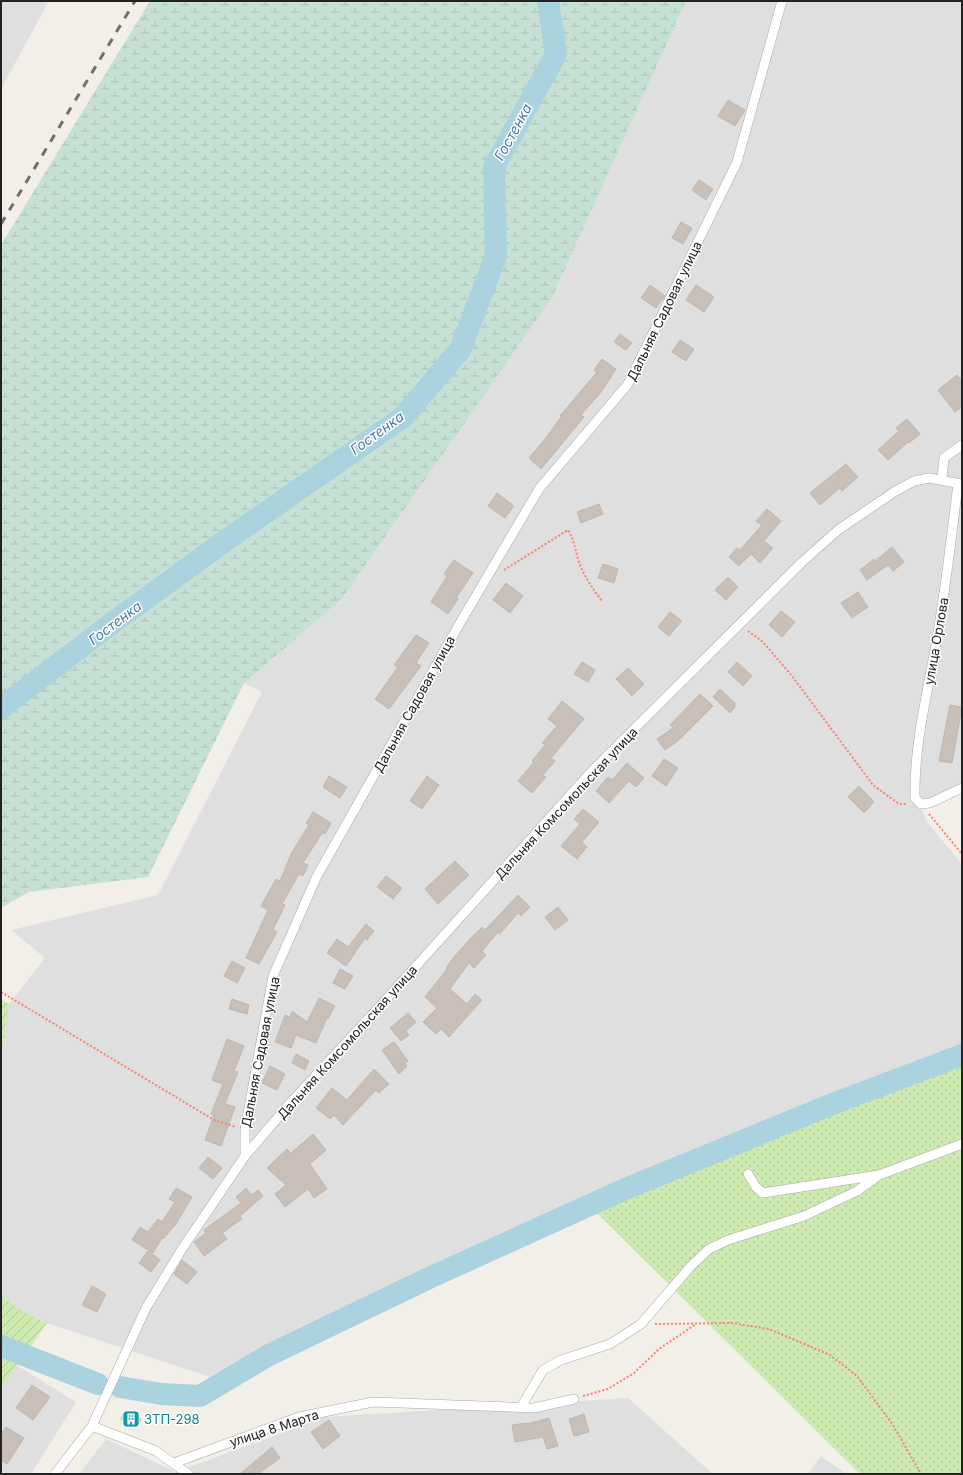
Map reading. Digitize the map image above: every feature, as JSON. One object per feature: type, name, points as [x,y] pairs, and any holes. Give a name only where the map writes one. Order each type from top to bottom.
[{"type":"street","name":"Дальняя Садовая улица","points":[[246,1156],[245,1130],[273,976],[317,876],[460,623],[539,489],[628,384],[737,162],[782,1]]},
{"type":"street","points":[[942,479],[944,458],[962,445]]},
{"type":"street","name":"улица Орлова","points":[[914,481],[928,478],[942,479],[960,484],[948,577],[919,733],[914,780],[918,801]]},
{"type":"street","name":"Дальняя Комсомольская улица","points":[[246,1156],[293,1100],[382,1004],[592,771],[740,626],[801,563],[838,530],[894,492],[914,481]]},
{"type":"street","points":[[918,801],[930,803],[962,788]]},
{"type":"street","points":[[748,1174],[756,1187],[763,1193],[878,1175],[962,1144]]},
{"type":"street","points":[[55,1474],[92,1426],[146,1308],[182,1249],[246,1156]]},
{"type":"street","points":[[521,1407],[542,1370],[561,1360],[610,1344],[641,1324],[691,1266],[709,1249],[728,1240],[804,1216],[857,1191],[878,1175]]},
{"type":"street","name":"улица 8 Марта","points":[[174,1463],[299,1417],[372,1402],[534,1408],[574,1399]]},
{"type":"street","points":[[92,1426],[156,1451],[188,1474]]},
{"type":"path","points":[[503,570],[568,530],[574,540],[578,560],[588,582],[602,600]]},
{"type":"path","points":[[740,626],[762,641],[792,676],[873,785],[899,804],[918,801],[962,854]]},
{"type":"path","points":[[1,992],[214,1120],[245,1130]]},
{"type":"path","points":[[641,1324],[732,1323],[770,1329],[830,1355],[857,1376],[893,1425],[921,1474]]},
{"type":"path","points":[[574,1399],[608,1388],[634,1372],[659,1349],[697,1324]]},
{"type":"shaded area","points":[[1,1],[49,1],[1,89]]},
{"type":"shaded area","points":[[686,1],[962,1],[962,788],[930,803],[916,799],[928,823],[962,864],[962,1050],[622,1189],[442,1267],[371,1298],[210,1377],[47,1323],[26,1313],[1,1296],[1,1058],[9,1004],[45,958],[11,930],[158,895],[262,692],[244,683],[341,600],[552,298]]},
{"type":"shaded area","points":[[16,1365],[76,1402],[31,1474],[6,1474],[1,1470],[1,1388]]},
{"type":"shaded area","points":[[628,1398],[713,1474],[79,1474],[106,1439],[176,1472],[325,1417]]},
{"type":"shaded area","points":[[821,1456],[846,1474],[808,1474]]},
{"type":"green space","points":[[150,1],[686,1],[552,298],[341,600],[244,683],[148,877],[29,892],[1,908],[1,245]]},
{"type":"green space","points":[[1,1000],[9,1004],[1,1058]]},
{"type":"green space","points":[[962,1055],[962,1474],[860,1474],[591,1207]]},
{"type":"green space","points":[[1,1296],[26,1313],[47,1323],[1,1388]]},
{"type":"building","points":[[728,100],[745,110],[735,126],[718,116]]},
{"type":"building","points":[[699,180],[713,189],[706,200],[692,190]]},
{"type":"building","points":[[681,222],[692,228],[683,244],[672,238]]},
{"type":"building","points":[[650,285],[665,296],[656,308],[641,298]]},
{"type":"building","points":[[696,285],[714,297],[704,312],[686,300]]},
{"type":"building","points":[[620,334],[632,343],[626,350],[614,342]]},
{"type":"building","points":[[680,340],[694,349],[686,361],[672,352]]},
{"type":"building","points":[[602,359],[616,369],[602,391],[581,415],[584,417],[541,469],[529,458],[546,438],[561,417],[560,416],[597,372],[594,370]]},
{"type":"building","points":[[957,375],[962,381],[962,407],[955,412],[938,390]]},
{"type":"building","points":[[907,419],[920,434],[909,443],[908,442],[888,460],[878,450],[899,431],[896,428]]},
{"type":"building","points":[[846,464],[858,477],[842,491],[840,488],[820,505],[810,493]]},
{"type":"building","points":[[497,493],[514,506],[505,518],[488,506]]},
{"type":"building","points":[[599,504],[603,514],[581,523],[577,512]]},
{"type":"building","points":[[767,509],[781,521],[764,541],[773,548],[760,563],[751,554],[739,566],[729,557],[737,548],[740,550],[762,525],[756,521]]},
{"type":"building","points":[[892,547],[904,562],[893,571],[888,565],[867,580],[860,570],[874,559],[875,561]]},
{"type":"building","points":[[454,560],[473,573],[456,598],[458,599],[448,614],[431,602],[447,576],[444,574]]},
{"type":"building","points":[[603,564],[618,569],[614,583],[598,578]]},
{"type":"building","points":[[728,577],[738,587],[726,600],[715,590]]},
{"type":"building","points":[[506,583],[523,596],[510,613],[493,600]]},
{"type":"building","points":[[858,592],[868,607],[852,618],[841,603]]},
{"type":"building","points":[[781,611],[795,622],[782,637],[769,625]]},
{"type":"building","points":[[670,612],[682,621],[669,636],[658,627]]},
{"type":"building","points":[[416,635],[429,643],[416,663],[421,666],[389,709],[375,699],[398,667],[394,665]]},
{"type":"building","points":[[582,662],[595,670],[588,682],[574,674]]},
{"type":"building","points":[[737,662],[752,676],[743,686],[728,672]]},
{"type":"building","points":[[628,668],[644,684],[632,696],[616,679]]},
{"type":"building","points":[[720,689],[735,703],[735,707],[730,713],[713,697]]},
{"type":"building","points":[[700,694],[713,706],[678,741],[665,750],[657,739],[673,728],[670,725]]},
{"type":"building","points":[[562,701],[584,719],[551,758],[555,761],[543,775],[546,777],[532,793],[518,781],[534,762],[532,761],[545,745],[542,743],[557,726],[548,719]]},
{"type":"building","points":[[950,705],[962,707],[952,763],[939,761]]},
{"type":"building","points":[[664,759],[678,768],[666,786],[652,776]]},
{"type":"building","points":[[627,763],[644,778],[636,787],[629,781],[609,803],[596,791],[608,777],[612,780]]},
{"type":"building","points":[[329,776],[347,787],[340,798],[323,787]]},
{"type":"building","points":[[427,776],[439,785],[422,809],[410,801]]},
{"type":"building","points":[[859,786],[874,802],[864,813],[848,797]]},
{"type":"building","points":[[583,809],[599,822],[582,842],[587,847],[577,859],[561,846],[580,824],[574,819]]},
{"type":"building","points":[[313,812],[331,823],[325,834],[322,833],[303,863],[308,865],[303,876],[299,874],[282,904],[285,905],[273,930],[277,932],[259,964],[246,958],[268,910],[261,906],[276,879],[280,881],[292,852],[309,825],[306,823]]},
{"type":"building","points":[[455,861],[469,875],[438,904],[425,889]]},
{"type":"building","points":[[386,876],[402,888],[393,899],[377,887]]},
{"type":"building","points":[[518,895],[530,907],[521,916],[518,913],[500,934],[498,932],[482,951],[486,955],[474,968],[469,963],[450,989],[467,1004],[475,994],[482,1000],[449,1037],[441,1029],[436,1034],[423,1022],[437,1008],[425,997],[447,969],[446,968],[453,958],[469,940],[482,927],[485,930]]},
{"type":"building","points":[[558,907],[568,920],[555,930],[545,917]]},
{"type":"building","points":[[366,924],[374,931],[367,940],[365,938],[346,966],[327,953],[337,939],[348,947]]},
{"type":"building","points":[[232,961],[245,968],[237,983],[224,976]]},
{"type":"building","points":[[340,969],[353,976],[345,989],[333,983]]},
{"type":"building","points":[[319,998],[335,1006],[328,1019],[327,1018],[316,1043],[296,1035],[291,1048],[275,1042],[285,1015],[290,1017],[292,1011],[307,1022]]},
{"type":"building","points":[[232,999],[249,1005],[247,1014],[229,1009]]},
{"type":"building","points":[[408,1013],[416,1022],[406,1031],[409,1035],[401,1041],[390,1028]]},
{"type":"building","points":[[227,1039],[244,1046],[234,1071],[238,1072],[225,1104],[235,1107],[221,1146],[205,1140],[214,1115],[211,1114],[223,1084],[212,1080]]},
{"type":"building","points":[[394,1042],[408,1061],[405,1063],[407,1066],[399,1074],[382,1050]]},
{"type":"building","points":[[296,1054],[309,1061],[305,1070],[292,1063]]},
{"type":"building","points":[[270,1066],[285,1074],[277,1090],[262,1083]]},
{"type":"building","points":[[374,1069],[389,1084],[379,1093],[376,1090],[343,1125],[334,1115],[330,1119],[316,1108],[332,1088],[347,1100]]},
{"type":"building","points":[[313,1134],[326,1150],[310,1164],[327,1189],[314,1198],[308,1189],[285,1207],[275,1194],[286,1185],[267,1168],[287,1149],[291,1153]]},
{"type":"building","points":[[208,1157],[222,1168],[213,1179],[199,1168]]},
{"type":"building","points":[[176,1188],[192,1197],[176,1224],[163,1239],[162,1238],[153,1253],[132,1240],[140,1227],[148,1232],[158,1219],[162,1222],[175,1202],[169,1199]]},
{"type":"building","points":[[246,1188],[252,1195],[258,1190],[263,1196],[240,1216],[242,1219],[222,1233],[227,1239],[204,1256],[194,1242],[206,1233],[204,1230],[241,1203],[236,1197]]},
{"type":"building","points":[[148,1251],[160,1260],[151,1272],[139,1263]]},
{"type":"building","points":[[182,1260],[197,1272],[187,1284],[174,1274]]},
{"type":"building","points":[[92,1286],[106,1294],[97,1312],[82,1305]]},
{"type":"building","points":[[32,1385],[50,1397],[33,1420],[16,1408]]},
{"type":"building","name":"ЗТП-298","points":[[125,1411],[141,1419],[137,1427],[121,1419]]},
{"type":"building","points":[[584,1414],[589,1432],[574,1436],[569,1419]]},
{"type":"building","points":[[549,1418],[558,1446],[547,1449],[543,1437],[515,1442],[512,1425],[527,1424]]},
{"type":"building","points":[[329,1420],[340,1436],[323,1449],[311,1432]]},
{"type":"building","points":[[6,1427],[24,1438],[7,1464],[1,1460],[1,1434]]},
{"type":"building","points":[[272,1447],[280,1458],[258,1474],[240,1474]]},
{"type":"waterway","name":"Гостенка","points":[[1,708],[111,624],[229,538],[403,417],[460,350],[496,256],[494,167],[556,54],[548,1]]},
{"type":"waterway","points":[[120,1387],[161,1394],[200,1396],[269,1355],[429,1278],[623,1190],[835,1103],[962,1055]]},
{"type":"waterway","points":[[1,1346],[98,1384]]},
{"type":"railway","points":[[1,224],[135,1]]},
{"type":"place","name":"ЗТП-298","points":[[131,1419]]}]
